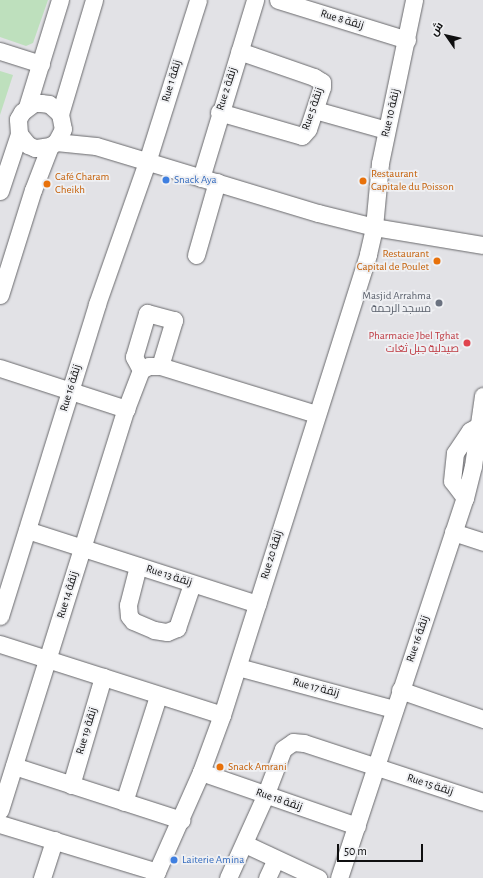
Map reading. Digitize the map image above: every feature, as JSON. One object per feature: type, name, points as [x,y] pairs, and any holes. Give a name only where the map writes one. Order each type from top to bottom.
[{"type":"street","points":[[60,0],[27,107],[18,119],[19,134],[22,140],[35,148],[53,144],[96,146],[374,227],[483,246]]},
{"type":"street","points":[[0,295],[33,190],[53,144],[63,128],[61,117],[94,0]]},
{"type":"street","name":"Rue 1 زنقة","points":[[147,162],[198,0]]},
{"type":"street","name":"Rue 2 زنقة","points":[[196,255],[219,112],[255,0]]},
{"type":"street","name":"Rue 8 زنقة","points":[[278,0],[407,40]]},
{"type":"street","name":"Rue 10 زنقة","points":[[374,227],[379,169],[386,130],[407,40],[414,0]]},
{"type":"street","points":[[0,51],[41,64]]},
{"type":"street","name":"Rue 5 زنقة","points":[[219,112],[298,136],[306,133],[315,110],[322,87],[318,79],[239,51]]},
{"type":"street","points":[[27,107],[34,103],[49,104],[61,117],[96,146]]},
{"type":"street","points":[[315,110],[386,130]]},
{"type":"street","points":[[1,186],[19,134]]},
{"type":"street","name":"Rue 16 زنقة","points":[[0,616],[97,304],[147,162]]},
{"type":"street","name":"Rue 20 زنقة","points":[[156,875],[201,772],[222,715],[316,414],[368,254],[374,227]]},
{"type":"street","points":[[160,366],[174,320],[147,313],[134,357],[139,375],[149,366],[160,366],[316,414]]},
{"type":"street","points":[[0,368],[70,392],[126,408]]},
{"type":"street","name":"Rue 14 زنقة","points":[[0,810],[126,408],[139,375]]},
{"type":"street","name":"Rue 16 زنقة","points":[[339,878],[376,768],[400,690],[465,498],[481,427],[483,396]]},
{"type":"street","name":"Rue 13 زنقة","points":[[27,530],[82,549],[257,604]]},
{"type":"street","points":[[453,532],[483,542]]},
{"type":"street","points":[[138,566],[128,605],[129,616],[133,620],[154,630],[166,632],[177,628],[192,584]]},
{"type":"street","points":[[0,644],[158,696],[222,715]]},
{"type":"street","name":"Rue 17 زنقة","points":[[238,667],[394,709]]},
{"type":"street","name":"Rue 19 زنقة","points":[[71,785],[103,677]]},
{"type":"street","points":[[400,690],[483,719]]},
{"type":"street","points":[[124,802],[158,696]]},
{"type":"street","points":[[228,878],[266,796],[283,749],[293,742],[304,743],[376,768]]},
{"type":"street","points":[[14,766],[181,820]]},
{"type":"street","name":"Rue 15 زنقة","points":[[376,768],[483,802]]},
{"type":"street","name":"Rue 18 زنقة","points":[[201,772],[266,796],[357,826]]},
{"type":"street","points":[[0,824],[54,840],[156,875]]},
{"type":"street","points":[[42,878],[54,840]]},
{"type":"street","points":[[245,844],[318,878]]},
{"type":"street","points":[[267,878],[276,859]]},
{"type":"green space","points":[[0,0],[48,0],[33,43],[26,46],[0,37]]},
{"type":"green space","points":[[0,71],[13,75],[0,115]]},
{"type":"place","name":"Snack Aya","points":[[166,180]]},
{"type":"place","name":"Restaurant Capitale du Poisson","points":[[363,181]]},
{"type":"place","name":"Café Charam Cheikh","points":[[47,184]]},
{"type":"place","name":"Restaurant Capital de Poulet","points":[[437,261]]},
{"type":"place","name":"Masjid Arrahma مسجد الرحمة","points":[[439,303]]},
{"type":"place","name":"Pharmacie Jbel Tghat صيدلية جبل ثغات","points":[[467,343]]},
{"type":"place","name":"Snack Amrani","points":[[220,767]]},
{"type":"place","name":"Laiterie Amina","points":[[174,860]]}]
